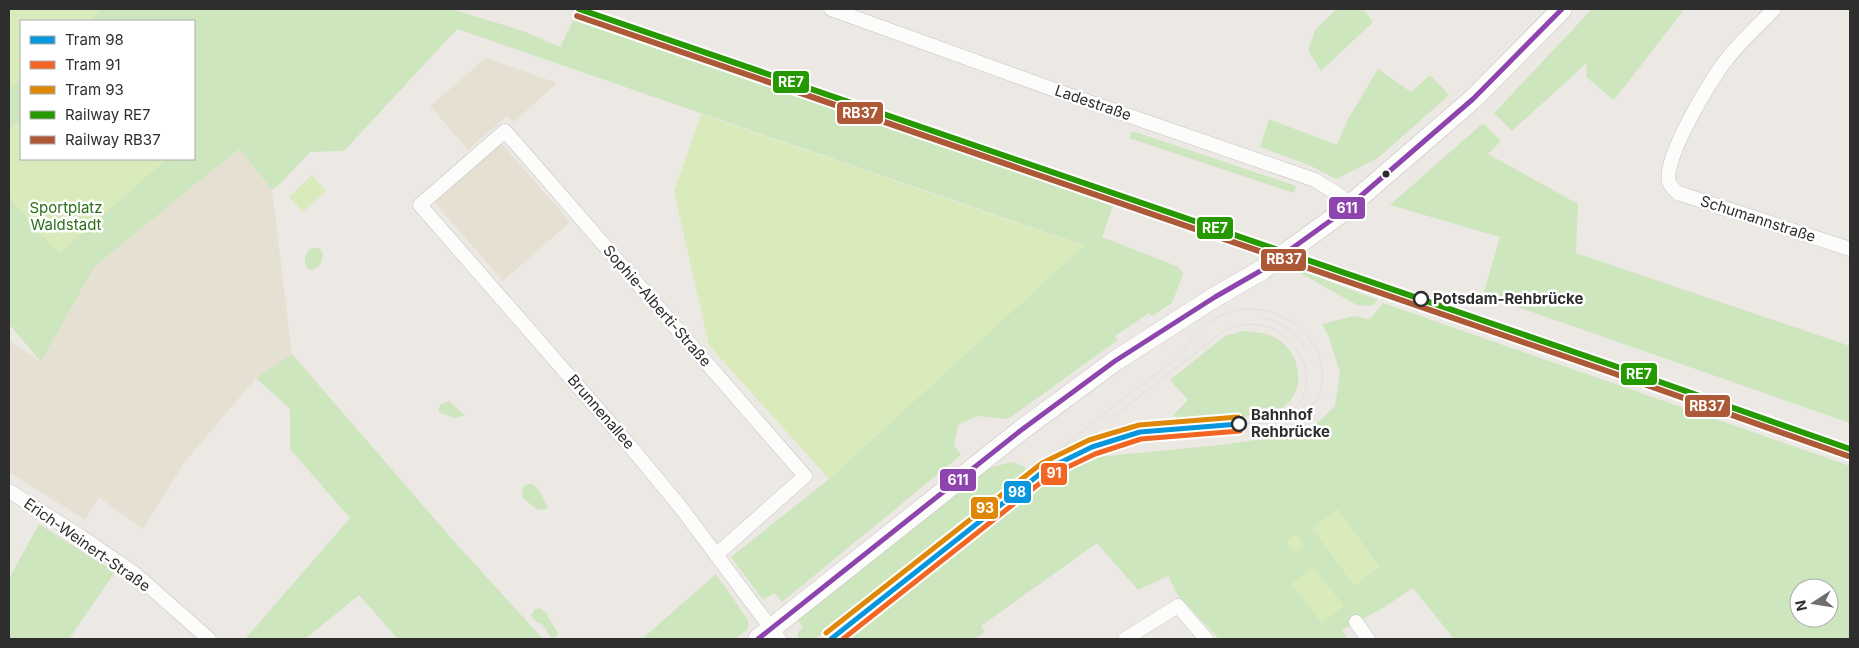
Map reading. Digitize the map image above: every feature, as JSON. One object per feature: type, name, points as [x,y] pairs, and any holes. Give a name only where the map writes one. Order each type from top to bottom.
[{"type":"main road","points":[[769,636],[1020,431],[1115,361],[1214,297],[1248,279],[1315,233],[1351,205],[1473,99],[1552,12]]},
{"type":"street","name":"Ladestraße","points":[[831,9],[1066,94],[1315,180],[1351,205]]},
{"type":"street","name":"Schumannstraße","points":[[1774,9],[1726,59],[1696,106],[1675,150],[1668,175],[1669,183],[1678,193],[1850,249]]},
{"type":"street","name":"Sophie-Alberti-Straße","points":[[420,205],[505,131],[805,476],[716,555]]},
{"type":"street","name":"Brunnenallee","points":[[420,205],[630,446],[682,509],[756,611],[769,636]]},
{"type":"street","name":"Erich-Weinert-Straße","points":[[9,491],[134,573],[209,639]]},
{"type":"street","points":[[1125,639],[1178,606],[1206,639]]},
{"type":"street","points":[[1356,622],[1368,639]]},
{"type":"shaded area","points":[[486,58],[557,83],[514,122],[507,116],[468,150],[430,106]]},
{"type":"shaded area","points":[[501,143],[570,222],[503,281],[434,202]]},
{"type":"shaded area","points":[[239,149],[272,190],[292,354],[256,378],[184,463],[143,529],[99,497],[85,520],[9,472],[9,340],[41,362],[95,266]]},
{"type":"green space","name":"Sportplatz Waldstadt","points":[[9,9],[451,9],[523,31],[560,47],[574,19],[1113,206],[1102,237],[1179,267],[1183,274],[1172,303],[1152,316],[1149,313],[1115,336],[1118,340],[1008,419],[977,416],[958,425],[954,445],[961,455],[782,602],[774,593],[763,600],[731,557],[829,479],[1083,245],[457,29],[344,151],[310,152],[272,190],[239,149],[95,266],[41,362],[9,324]]},
{"type":"green space","points":[[9,9],[104,9],[91,20],[20,20],[20,80],[9,90]]},
{"type":"green space","points":[[1337,9],[1363,9],[1373,22],[1321,71],[1308,50],[1316,29]]},
{"type":"green space","points":[[1592,9],[1680,9],[1683,11],[1614,100],[1586,77],[1587,63],[1512,131],[1494,113]]},
{"type":"green space","points":[[1378,69],[1411,92],[1430,75],[1449,95],[1378,158],[1336,179],[1309,165],[1260,147],[1269,119],[1337,145],[1348,119]]},
{"type":"green space","points":[[701,114],[1084,246],[829,479],[709,345],[674,192]]},
{"type":"green space","name":"Sportplatz Waldstadt","points":[[20,120],[20,160],[166,160],[59,254],[9,197],[9,130]]},
{"type":"green space","points":[[1483,123],[1501,141],[1488,154],[1578,204],[1576,253],[1850,346],[1850,423],[1483,295],[1500,237],[1390,205]]},
{"type":"green space","points":[[1132,131],[1296,186],[1294,193],[1129,138]]},
{"type":"green space","points":[[312,175],[326,191],[303,212],[289,197]]},
{"type":"green space","points":[[312,248],[319,248],[323,256],[318,267],[309,270],[305,258]]},
{"type":"green space","points":[[1296,265],[1328,281],[1378,300],[1371,306],[1357,305],[1295,270]]},
{"type":"green space","points":[[1383,303],[1850,466],[1850,639],[1454,639],[1413,588],[1383,608],[1342,630],[1348,639],[1219,639],[1177,594],[1168,576],[1138,590],[1097,543],[981,626],[985,632],[975,639],[838,639],[1072,461],[1219,445],[1307,433],[1335,406],[1340,372],[1328,335],[1322,324],[1354,316],[1370,319]]},
{"type":"green space","points":[[1243,331],[1273,337],[1282,342],[1293,356],[1298,372],[1298,380],[1297,389],[1288,403],[1281,410],[1272,414],[1247,417],[1177,419],[1173,415],[1188,400],[1170,380],[1225,336]]},
{"type":"green space","points":[[292,354],[452,539],[543,639],[398,639],[359,595],[305,639],[245,639],[350,518],[290,449],[290,409],[256,378]]},
{"type":"green space","points":[[449,401],[465,415],[454,418],[438,412],[440,405]]},
{"type":"green space","points":[[1011,462],[1023,466],[1028,471],[815,639],[798,639],[798,633],[803,627],[797,619],[983,470]]},
{"type":"green space","points":[[533,484],[548,507],[545,510],[536,509],[523,498],[522,489],[525,485]]},
{"type":"green space","points":[[1338,509],[1380,567],[1354,586],[1312,528]]},
{"type":"green space","points":[[39,524],[115,572],[69,639],[9,639],[9,579]]},
{"type":"green space","points":[[1296,533],[1305,546],[1294,553],[1286,541]]},
{"type":"green space","points":[[1313,567],[1344,606],[1322,623],[1291,584]]},
{"type":"green space","points":[[716,574],[748,620],[748,629],[735,639],[642,639]]},
{"type":"green space","points":[[539,608],[547,613],[559,634],[552,639],[543,625],[536,622],[531,615],[534,610]]},
{"type":"tram line","points":[[1046,460],[1165,367],[1198,333],[1218,317],[1234,311],[1251,309],[1268,311],[1284,317],[1298,327],[1309,339],[1318,353],[1322,370],[1321,391],[1312,406],[1291,420],[1239,424]]},
{"type":"tram line","points":[[1264,318],[1287,328],[1304,346]]},
{"type":"tram line","points":[[1112,418],[1226,329],[1252,324],[1268,327],[1281,334],[1292,344],[1300,356],[1305,369],[1306,383],[1303,396],[1295,408],[1282,417]]},
{"type":"tram line","name":"93","points":[[826,633],[1042,463],[1089,440],[1139,425],[1238,417]]},
{"type":"tram line","name":"98","points":[[831,639],[1045,470],[1092,447],[1140,432],[1239,424]]},
{"type":"tram line","name":"91","points":[[843,639],[1049,476],[1095,454],[1141,439],[1240,431]]},
{"type":"tram line","points":[[1031,480],[1058,458]]},
{"type":"rail line","name":"RE7","points":[[579,9],[1850,449]]},
{"type":"rail line","name":"RB37","points":[[577,16],[1848,456]]},
{"type":"transit line","name":"611","points":[[758,639],[1020,431],[1115,361],[1215,297],[1262,270],[1341,213],[1473,99],[1562,9]]},
{"type":"place","name":"Potsdam-Rehbrücke","points":[[1421,299]]},
{"type":"place","name":"Bahnhof Rehbrücke","points":[[1239,424]]}]
